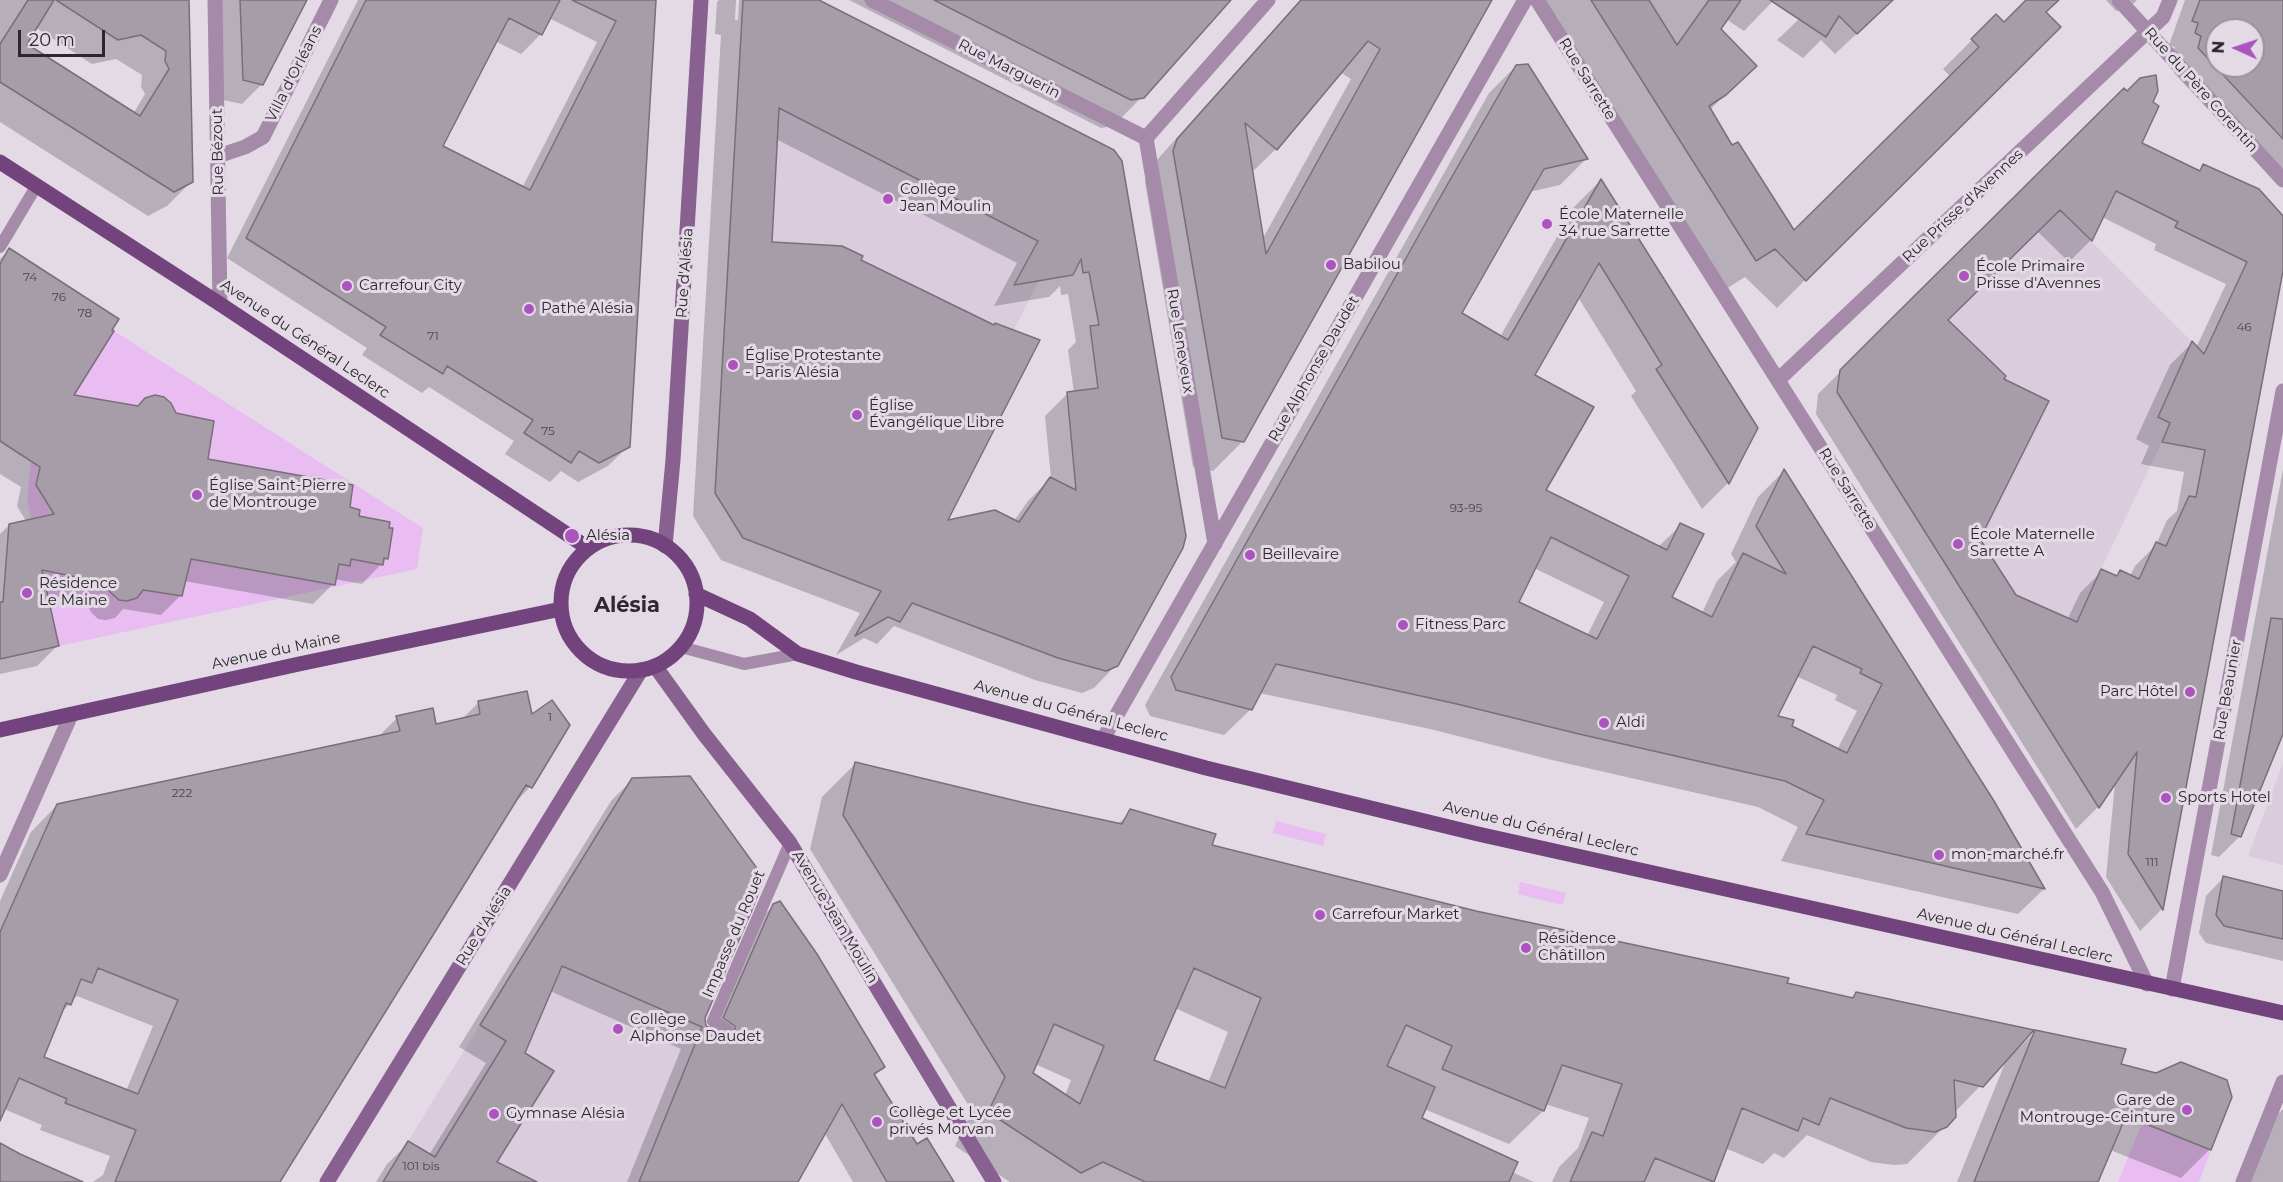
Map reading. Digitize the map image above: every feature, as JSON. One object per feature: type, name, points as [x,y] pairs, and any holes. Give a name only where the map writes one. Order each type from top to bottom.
[{"type":"main road","name":"Rue d'Alésia","points":[[665,546],[673,460],[701,0]]},
{"type":"main road","name":"Avenue du Général Leclerc","points":[[0,162],[220,304],[588,548]]},
{"type":"main road","points":[[620,536],[644,537],[665,546],[684,564],[691,575],[696,594],[696,609],[691,629],[681,647],[665,661],[648,668],[627,671],[613,669],[588,657],[569,636],[561,609],[563,588],[570,569],[588,548],[598,542],[620,536]]},
{"type":"main road","name":"Avenue du Général Leclerc","points":[[696,594],[750,619],[798,654],[1206,768],[1478,834],[2283,1013]]},
{"type":"main road","name":"Avenue du Maine","points":[[0,730],[561,609]]},
{"type":"main road","name":"Rue d'Alésia","points":[[327,1182],[648,668]]},
{"type":"main road","name":"Avenue Jean Moulin","points":[[648,668],[704,734],[790,843],[994,1182]]},
{"type":"street","name":"Rue Bézout","points":[[215,0],[220,304]]},
{"type":"street","name":"Villa d'Orléans","points":[[218,156],[245,147],[263,137],[331,0]]},
{"type":"street","name":"Rue Marguerin","points":[[872,0],[1146,138]]},
{"type":"street","points":[[1146,138],[1268,0]]},
{"type":"street","name":"Rue Alphonse Daudet","points":[[1103,739],[1525,0]]},
{"type":"street","name":"Rue Sarrette","points":[[1538,0],[2102,892],[2147,984]]},
{"type":"street","name":"Rue du Père Corentin","points":[[2119,0],[2283,180]]},
{"type":"street","name":"Rue Prisse d'Avennes","points":[[1778,380],[2148,32],[2163,17],[2170,0]]},
{"type":"street","name":"Rue Leneveux","points":[[1146,138],[1215,544]]},
{"type":"street","name":"Rue Beaunier","points":[[2172,989],[2283,391]]},
{"type":"street","points":[[0,875],[71,715]]},
{"type":"street","points":[[2243,1182],[2283,1082]]},
{"type":"lane","points":[[0,247],[37,185]]},
{"type":"lane","name":"Avenue du Général Leclerc","points":[[681,647],[744,664],[798,654]]},
{"type":"lane","name":"Impasse du Rouet","points":[[728,1030],[713,1021],[790,843]]},
{"type":"shaded area","name":"Collège Jean Moulin","points":[[741,45],[1065,230],[994,369],[758,282]]},
{"type":"shaded area","points":[[2060,210],[2204,354],[2035,707],[1928,536],[1887,323]]},
{"type":"shaded area","points":[[114,331],[423,528],[417,569],[59,646],[27,499],[31,461]]},
{"type":"shaded area","points":[[2283,763],[2283,865],[2248,856]]},
{"type":"shaded area","points":[[1276,821],[1326,834],[1323,846],[1273,833]]},
{"type":"shaded area","points":[[1520,882],[1566,893],[1563,905],[1518,894]]},
{"type":"shaded area","name":"Collège Alphonse Daudet","points":[[626,931],[724,974],[639,1182],[470,1182],[471,1178],[408,1141],[480,1025],[506,1041],[528,947]]},
{"type":"shaded area","points":[[2142,1123],[2211,1150],[2199,1182],[2118,1182]]},
{"type":"building","points":[[28,0],[54,0],[27,44],[140,116],[169,69],[165,61],[166,51],[141,35],[118,40],[56,0],[189,0],[193,182],[174,192],[0,82],[0,44]]},
{"type":"building","points":[[240,0],[307,0],[263,85],[243,80]]},
{"type":"building","points":[[366,0],[560,0],[542,35],[509,18],[443,146],[530,190],[616,21],[572,0],[656,0],[630,447],[599,463],[579,451],[571,463],[524,433],[533,420],[447,366],[443,374],[380,335],[386,327],[246,238]]},
{"type":"building","points":[[743,0],[819,0],[1114,150],[1122,161],[1186,536],[1183,548],[1118,666],[1106,671],[1058,658],[912,603],[900,622],[888,617],[855,636],[881,591],[743,538],[715,493]],"holes":[[[779,108],[1038,241],[1014,285],[1073,275],[1081,259],[1083,273],[1089,272],[1099,325],[1090,326],[1098,388],[1067,392],[1076,490],[1050,477],[1019,522],[995,510],[948,520],[1040,340],[995,323],[994,325],[861,260],[863,256],[842,246],[772,242]]]},
{"type":"building","points":[[934,0],[1231,0],[1144,98],[1131,100]]},
{"type":"building","points":[[1301,0],[1492,0],[1244,442],[1222,438],[1173,151],[1177,139]],"holes":[[[1368,41],[1380,49],[1266,254],[1245,123],[1277,150]]]},
{"type":"building","points":[[1591,0],[1649,0],[1677,45],[1709,0],[1741,0],[1721,29],[1757,66],[1726,95],[1709,106],[1732,145],[1738,142],[1794,230],[1979,47],[1971,39],[1996,14],[2004,22],[2026,0],[2059,0],[2046,12],[2061,27],[1806,281],[1775,249],[1756,261]]},
{"type":"building","points":[[1770,0],[1893,0],[1857,34],[1839,16],[1826,37]]},
{"type":"building","points":[[2200,0],[2283,0],[2283,139],[2226,78],[2265,78],[2265,18],[2205,18],[2205,55],[2198,48],[2201,36],[2195,33],[2198,23],[2192,21]]},
{"type":"building","points":[[1528,64],[1588,159],[1544,169],[1462,313],[1508,340],[1601,179],[1758,428],[1729,484],[1656,369],[1662,365],[1599,263],[1535,375],[1594,407],[1546,490],[1667,550],[1680,523],[1704,534],[1672,597],[1712,617],[1743,553],[1786,574],[1756,526],[1784,469],[1994,801],[2045,889],[1806,834],[1824,800],[1785,781],[1457,704],[1276,664],[1252,710],[1176,690],[1171,677],[1516,65]],"holes":[[[1551,537],[1629,576],[1597,639],[1519,602]],[[1813,646],[1862,669],[1860,673],[1882,684],[1847,753],[1792,726],[1794,720],[1778,716]]]},
{"type":"building","points":[[2156,75],[2158,91],[2153,102],[2159,106],[2142,143],[2200,171],[2203,164],[2259,189],[2283,216],[2283,271],[2163,910],[2128,854],[2137,752],[2099,808],[1837,392],[1840,370],[2124,88],[2127,91],[2140,78]],"holes":[[[2116,191],[2178,222],[2175,227],[2247,262],[2204,354],[2192,341],[2158,417],[2170,423],[2162,442],[2205,450],[2196,497],[2189,496],[2166,546],[2156,542],[2139,579],[2120,570],[2117,576],[2101,569],[2077,622],[2016,595],[1980,539],[2049,401],[2004,379],[2006,376],[1948,320],[2060,210],[2092,241]]]},
{"type":"building","name":"Église Saint-Pierre de Montrouge","points":[[9,248],[119,319],[112,330],[114,331],[74,395],[138,406],[145,398],[155,395],[164,397],[171,403],[176,413],[214,421],[208,459],[353,485],[350,507],[360,510],[359,516],[390,522],[389,528],[393,528],[388,559],[384,558],[383,565],[351,559],[350,566],[339,564],[335,585],[191,559],[182,596],[143,590],[137,598],[127,601],[119,600],[110,592],[106,583],[42,570],[59,646],[0,659],[0,602],[3,602],[9,524],[54,514],[36,485],[40,467],[0,441],[0,264]]},
{"type":"building","points":[[2271,618],[2283,619],[2283,734],[2241,837],[2231,834]]},
{"type":"building","points":[[527,691],[532,714],[552,700],[570,725],[532,788],[526,785],[280,1182],[115,1182],[136,1130],[65,1103],[67,1099],[19,1078],[0,1121],[0,932],[57,804],[400,731],[396,716],[433,708],[436,724],[480,714],[478,701]],"holes":[[[98,968],[178,1000],[138,1094],[44,1057],[66,1003],[71,1005],[81,979],[92,983]]]},
{"type":"building","points":[[855,762],[1122,824],[1130,809],[1216,834],[1212,845],[1476,911],[1789,978],[1787,983],[1853,998],[1856,992],[2034,1030],[1983,1087],[1954,1080],[1956,1117],[1947,1127],[1935,1132],[1906,1128],[1830,1098],[1819,1125],[1803,1118],[1798,1131],[1742,1108],[1714,1182],[1655,1158],[1644,1182],[1570,1182],[1592,1132],[1603,1136],[1622,1084],[1562,1065],[1544,1111],[1442,1069],[1452,1046],[1406,1025],[1387,1066],[1435,1087],[1422,1118],[1518,1162],[1509,1182],[1145,1182],[1103,1162],[1081,1173],[988,1112],[1005,1077],[843,815]],"holes":[[[1194,968],[1261,998],[1225,1088],[1154,1060]],[[1054,1024],[1104,1046],[1080,1104],[1033,1073]]]},
{"type":"building","points":[[690,776],[764,878],[705,1018],[706,1026],[727,1038],[735,1034],[735,1026],[723,1018],[773,904],[780,901],[817,954],[885,1067],[874,1074],[917,1144],[927,1138],[954,1182],[887,1182],[842,1104],[798,1182],[639,1182],[702,1027],[562,966],[525,1053],[554,1071],[497,1162],[537,1182],[383,1182],[408,1141],[435,1157],[506,1041],[480,1025],[632,778]]},
{"type":"building","points":[[2223,876],[2283,891],[2283,939],[2224,926],[2216,915]]},
{"type":"building","points":[[2035,1030],[2126,1049],[2121,1064],[2156,1073],[2181,1062],[2227,1080],[2232,1097],[2211,1150],[2126,1116],[2098,1182],[1974,1182]]},
{"type":"building","points":[[0,1143],[20,1154],[83,1182],[0,1182]]},
{"type":"place","name":"Collège Jean Moulin","points":[[888,199]]},
{"type":"place","name":"École Maternelle 34 rue Sarrette","points":[[1547,224]]},
{"type":"place","name":"Babilou","points":[[1331,265]]},
{"type":"place","name":"École Primaire Prisse d'Avennes","points":[[1964,276]]},
{"type":"place","name":"Carrefour City","points":[[347,286]]},
{"type":"place","name":"Pathé Alésia","points":[[529,309]]},
{"type":"place","name":"Église Protestante - Paris Alésia","points":[[733,365]]},
{"type":"place","name":"Église Évangélique Libre","points":[[857,415]]},
{"type":"place","name":"Église Saint-Pierre de Montrouge","points":[[197,495]]},
{"type":"place","name":"Alésia","points":[[572,536]]},
{"type":"place","name":"École Maternelle Sarrette A","points":[[1958,544]]},
{"type":"place","name":"Beillevaire","points":[[1250,555]]},
{"type":"place","name":"Résidence Le Maine","points":[[27,593]]},
{"type":"place","name":"Fitness Parc","points":[[1403,625]]},
{"type":"place","name":"Parc Hôtel","points":[[2190,692]]},
{"type":"place","name":"Aldi","points":[[1604,723]]},
{"type":"place","name":"Sports Hotel","points":[[2166,798]]},
{"type":"place","name":"mon-marché.fr","points":[[1939,855]]},
{"type":"place","name":"Carrefour Market","points":[[1320,915]]},
{"type":"place","name":"Résidence Châtillon","points":[[1526,948]]},
{"type":"place","name":"Collège Alphonse Daudet","points":[[618,1029]]},
{"type":"place","name":"Gare de Montrouge-Ceinture","points":[[2187,1110]]},
{"type":"place","name":"Gymnase Alésia","points":[[494,1114]]},
{"type":"place","name":"Collège et Lycée privés Morvan","points":[[877,1122]]},
{"type":"district","name":"Alésia","points":[[627,606]]}]
